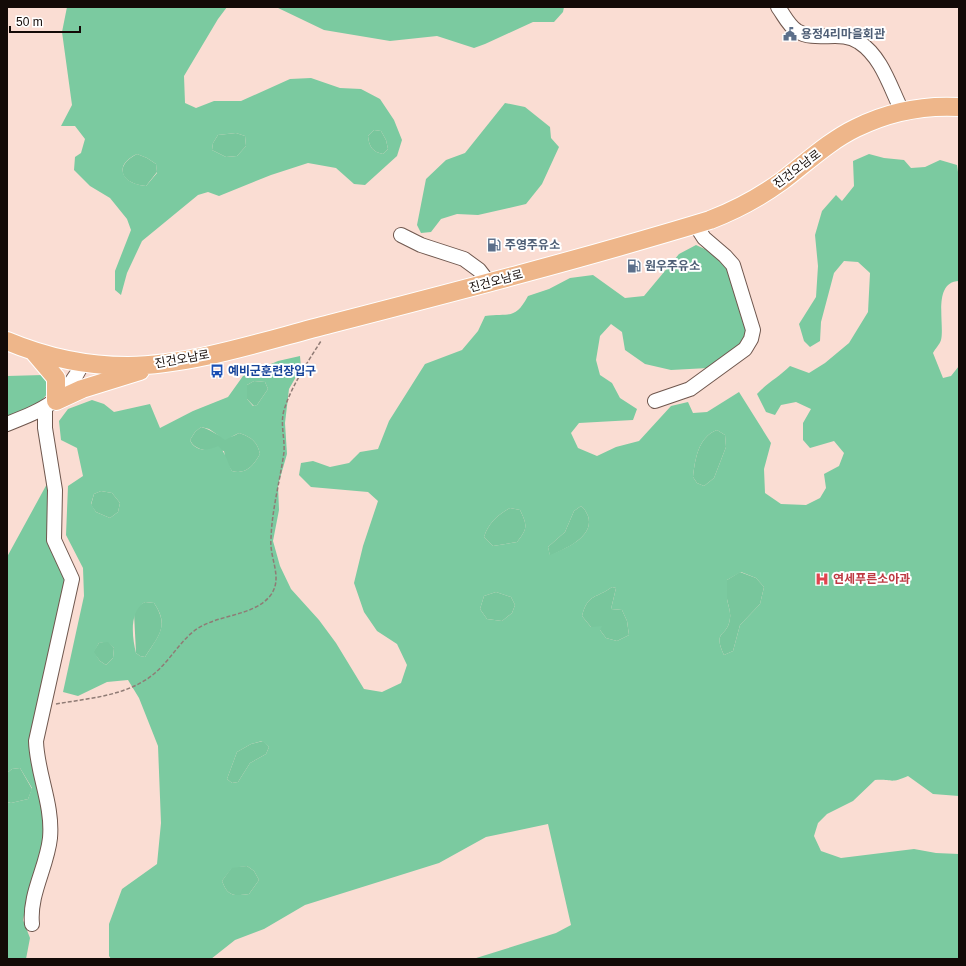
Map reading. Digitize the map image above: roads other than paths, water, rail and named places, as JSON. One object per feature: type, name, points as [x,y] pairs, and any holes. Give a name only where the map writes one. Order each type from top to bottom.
[{"type":"main road","name":"진건오남로","points":[[7,341],[34,352],[83,362],[128,366],[167,363],[194,358],[489,283],[729,213],[780,182],[829,144],[855,128],[902,111],[935,107],[959,107]]},
{"type":"main road","points":[[34,352],[56,378],[50,404]]},
{"type":"main road","points":[[50,404],[82,389],[167,363]]},
{"type":"street","points":[[778,7],[790,25],[797,31],[814,36],[850,37],[866,47],[880,64],[902,111]]},
{"type":"street","points":[[655,401],[690,389],[744,349],[751,339],[753,330],[733,265],[704,238],[695,224]]},
{"type":"street","points":[[401,235],[421,245],[464,259],[479,270],[489,283]]},
{"type":"street","points":[[7,424],[50,404],[72,385],[83,362]]},
{"type":"street","points":[[32,924],[32,906],[50,839],[49,807],[36,751],[36,741],[72,579],[54,540],[55,490],[45,428],[50,404]]},
{"type":"place","name":"용정4리마을회관","points":[[790,34]]},
{"type":"place","name":"주영주유소","points":[[494,245]]},
{"type":"place","name":"원우주유소","points":[[634,266]]},
{"type":"place","name":"예비군훈련장입구","points":[[217,371]]},
{"type":"place","name":"연세푸른소아과","points":[[822,579]]}]
